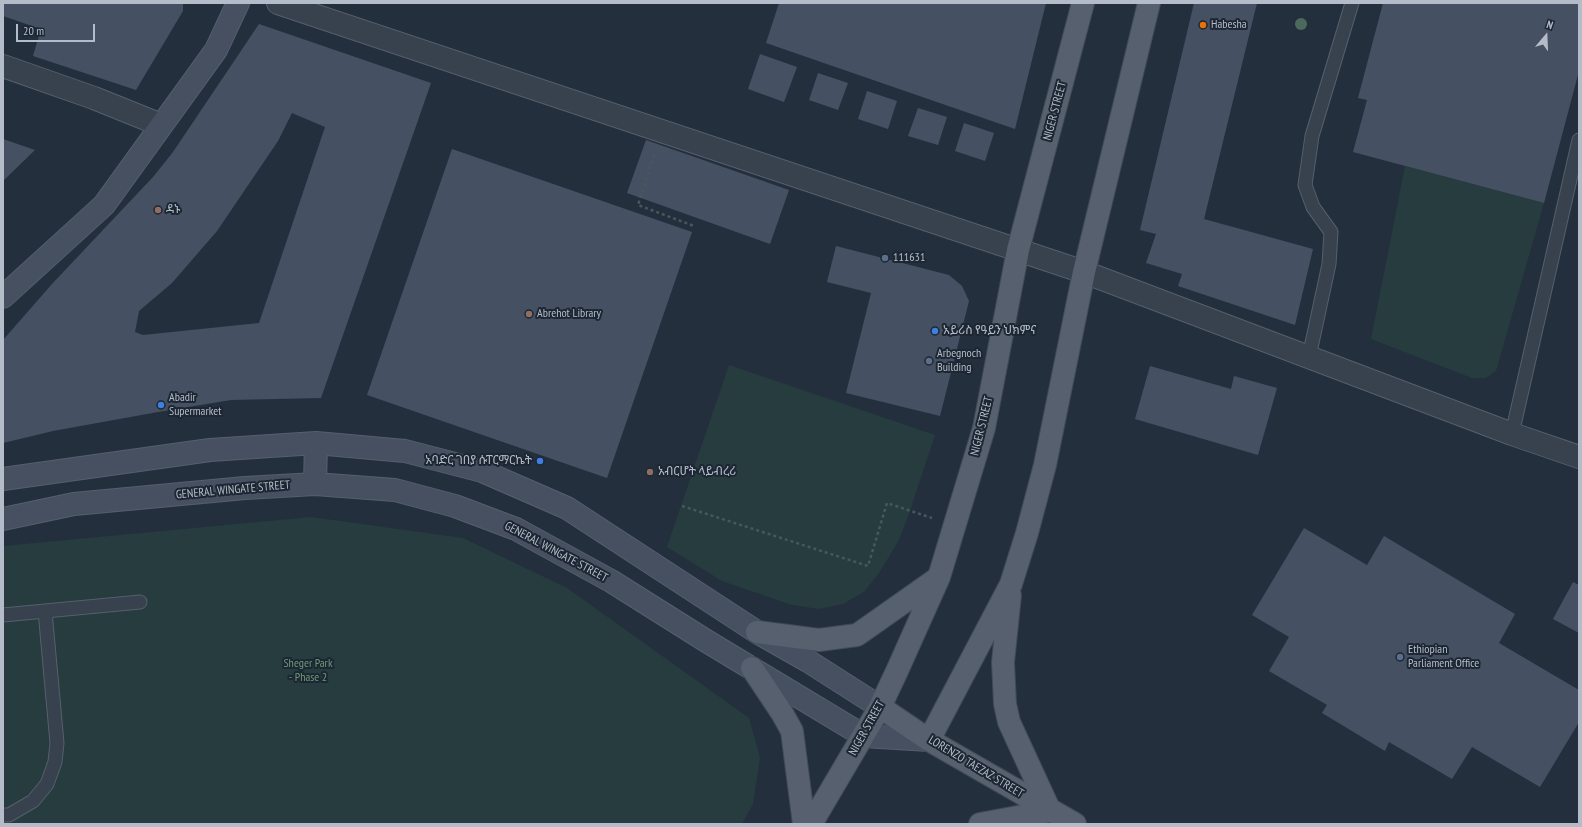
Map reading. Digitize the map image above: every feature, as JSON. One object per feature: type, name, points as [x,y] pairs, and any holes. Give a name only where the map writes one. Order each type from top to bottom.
[{"type":"main road","points":[[3,297],[104,205],[216,50],[238,3]]},
{"type":"main road","name":"NIGER STREET","points":[[811,824],[880,707],[898,671],[939,577],[984,428],[1018,250],[1083,3]]},
{"type":"main road","points":[[929,740],[1011,584],[1027,533],[1045,465],[1084,272],[1149,3]]},
{"type":"main road","points":[[315,484],[316,443]]},
{"type":"main road","points":[[3,479],[210,450],[316,443],[405,451],[482,471],[567,508],[757,632],[880,707]]},
{"type":"main road","name":"GENERAL WINGATE STREET","points":[[3,519],[74,504],[245,488],[315,484],[395,490],[455,506],[516,529],[611,581],[864,736],[929,740]]},
{"type":"main road","points":[[757,632],[819,640],[857,635],[939,577]]},
{"type":"main road","points":[[980,824],[1050,811],[1009,722],[1005,704],[1003,662],[1011,584]]},
{"type":"main road","points":[[752,668],[782,713],[792,731],[804,824]]},
{"type":"main road","name":"LORENZO TAEZAZ STREET","points":[[880,707],[929,740],[1075,824]]},
{"type":"street","points":[[278,3],[1084,272],[1512,434],[1579,457]]},
{"type":"street","points":[[3,66],[94,98],[161,126]]},
{"type":"lane","points":[[1309,357],[1329,264],[1331,232],[1313,207],[1305,185],[1312,136],[1352,3]]},
{"type":"lane","points":[[1512,434],[1579,140]]},
{"type":"lane","points":[[3,615],[140,602]]},
{"type":"lane","points":[[3,815],[10,814],[33,801],[47,784],[55,762],[57,743],[45,611]]},
{"type":"path","points":[[662,132],[638,205],[694,226]]},
{"type":"path","points":[[682,506],[868,566],[887,503],[955,526]]},
{"type":"green space","points":[[1405,166],[1544,203],[1496,371],[1486,378],[1472,378],[1371,339]]},
{"type":"green space","points":[[729,365],[935,435],[910,511],[898,542],[879,573],[864,592],[843,604],[819,609],[792,605],[722,581],[667,547]]},
{"type":"green space","name":"Sheger Park - Phase 2","points":[[311,517],[463,538],[567,588],[749,718],[760,758],[753,804],[742,824],[3,824],[3,546]]},
{"type":"building","points":[[3,3],[183,3],[183,11],[136,90],[33,56],[41,29],[3,16]]},
{"type":"building","points":[[779,3],[1046,3],[1015,129],[766,43]]},
{"type":"building","points":[[1194,3],[1257,3],[1204,219],[1313,249],[1295,325],[1178,286],[1182,274],[1146,263],[1156,234],[1140,230]]},
{"type":"building","points":[[1383,3],[1579,3],[1579,71],[1544,203],[1353,152],[1367,100],[1358,98]]},
{"type":"building","points":[[259,24],[431,83],[321,398],[231,400],[53,431],[3,443],[3,340],[52,284],[153,177],[173,152]],"holes":[[[292,113],[325,127],[259,323],[143,335],[135,332],[139,311],[172,283],[217,231],[278,141]]]},
{"type":"building","points":[[760,54],[797,67],[784,102],[748,89]]},
{"type":"building","points":[[818,73],[848,83],[838,110],[809,100]]},
{"type":"building","points":[[867,91],[897,101],[888,129],[858,119]]},
{"type":"building","points":[[918,108],[947,117],[938,145],[908,136]]},
{"type":"building","points":[[964,123],[994,133],[985,161],[955,151]]},
{"type":"building","points":[[3,139],[35,150],[3,181]]},
{"type":"building","points":[[646,140],[789,190],[770,244],[627,193]]},
{"type":"building","name":"Abrehot Library","points":[[452,149],[692,232],[607,478],[367,395]]},
{"type":"building","points":[[836,246],[949,275],[962,286],[969,301],[940,416],[846,393],[871,293],[827,282]]},
{"type":"building","points":[[1150,366],[1231,389],[1234,376],[1277,388],[1258,455],[1135,419]]},
{"type":"building","name":"Ethiopian Parliament Office","points":[[1304,528],[1367,565],[1384,536],[1515,614],[1499,643],[1579,690],[1579,722],[1540,787],[1472,747],[1452,779],[1389,742],[1385,751],[1322,713],[1327,705],[1269,671],[1289,637],[1252,615]]},
{"type":"building","points":[[1573,582],[1579,585],[1579,633],[1553,619]]},
{"type":"place","name":"Habesha","points":[[1203,25]]},
{"type":"place","name":"ዳኑ","points":[[158,210]]},
{"type":"place","name":"111631","points":[[885,258]]},
{"type":"place","name":"Abrehot Library","points":[[529,314]]},
{"type":"place","name":"አይሪስ የዓይን ህክምና","points":[[935,331]]},
{"type":"place","name":"Arbegnoch Building","points":[[929,361]]},
{"type":"place","name":"Abadir Supermarket","points":[[161,405]]},
{"type":"place","name":"አባድር ገበያ ሱፐርማርኬት","points":[[540,461]]},
{"type":"place","name":"አብርሆት ላይብረሪ","points":[[650,472]]},
{"type":"place","name":"Ethiopian Parliament Office","points":[[1400,657]]}]
